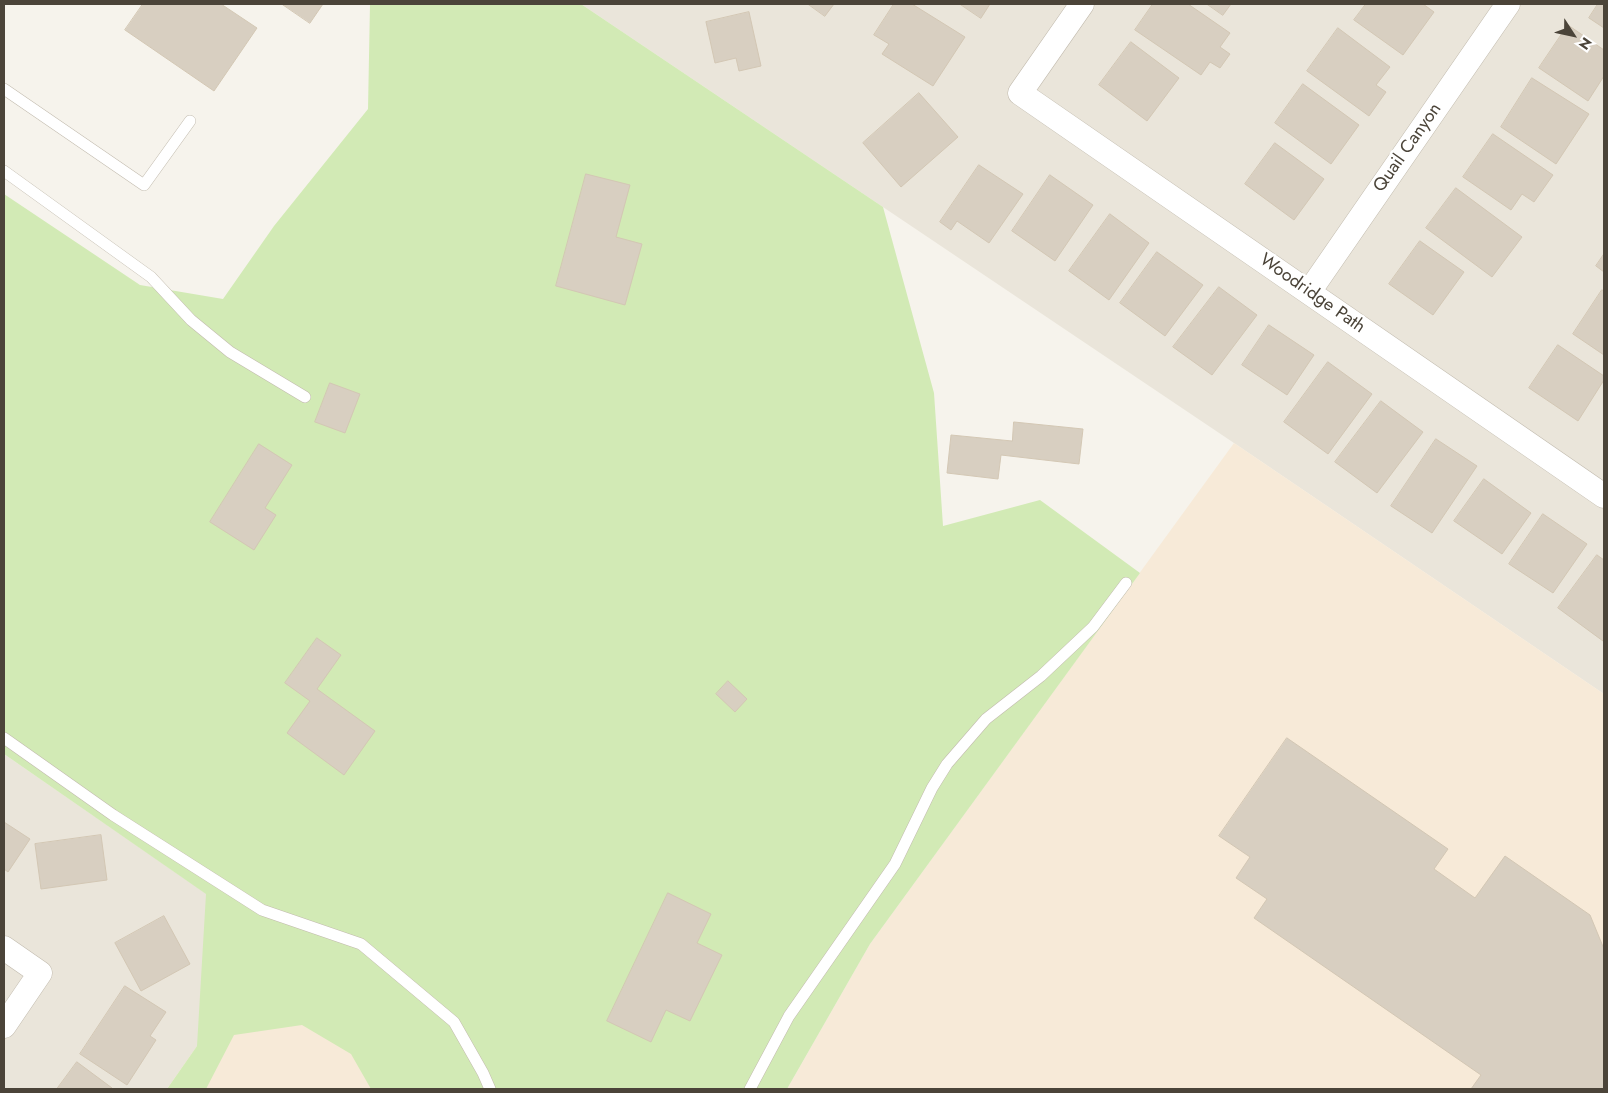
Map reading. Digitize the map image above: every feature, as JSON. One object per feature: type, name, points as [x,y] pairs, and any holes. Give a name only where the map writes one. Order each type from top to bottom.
[{"type":"street","name":"Woodridge Path","points":[[1082,4],[1020,93],[1603,492]]},
{"type":"street","name":"Quail Canyon","points":[[1309,292],[1508,4]]},
{"type":"street","points":[[4,948],[40,973],[4,1026]]},
{"type":"lane","points":[[4,89],[144,184],[190,121]]},
{"type":"lane","points":[[4,171],[151,277],[191,320],[230,352],[305,397]]},
{"type":"lane","points":[[750,1089],[790,1016],[895,864],[932,788],[947,764],[986,719],[1041,676],[1093,627],[1126,582]]},
{"type":"lane","points":[[4,738],[113,815],[262,910],[361,944],[454,1022],[490,1089]]},
{"type":"shaded area","points":[[581,4],[1604,4],[1604,694],[1234,443]]},
{"type":"shaded area","points":[[1234,443],[1604,694],[1604,1089],[787,1089],[870,944]]},
{"type":"shaded area","points":[[4,754],[272,939],[167,1089],[4,1089]]},
{"type":"shaded area","points":[[272,939],[459,1089],[167,1089]]},
{"type":"green space","points":[[370,4],[581,4],[883,207],[934,393],[943,526],[1040,500],[1140,573],[870,944],[787,1089],[371,1089],[351,1054],[302,1025],[234,1035],[206,1089],[167,1089],[197,1046],[206,894],[4,754],[4,194],[140,285],[223,299],[274,226],[368,109]]},
{"type":"building","points":[[143,4],[221,4],[257,28],[214,91],[125,30]]},
{"type":"building","points":[[282,4],[323,4],[310,23]]},
{"type":"building","points":[[808,4],[834,4],[825,16]]},
{"type":"building","points":[[894,4],[912,4],[965,37],[933,86],[882,54],[889,44],[874,35]]},
{"type":"building","points":[[960,4],[990,4],[981,18]]},
{"type":"building","points":[[1153,4],[1188,4],[1230,33],[1220,47],[1230,54],[1220,68],[1210,62],[1201,75],[1135,30]]},
{"type":"building","points":[[1207,4],[1231,4],[1223,15]]},
{"type":"building","points":[[1366,4],[1423,4],[1434,12],[1403,55],[1354,20]]},
{"type":"building","points":[[1598,4],[1604,4],[1604,28],[1589,18]]},
{"type":"building","points":[[749,12],[761,66],[739,71],[736,58],[715,63],[706,22]]},
{"type":"building","points":[[1568,25],[1604,50],[1604,76],[1588,101],[1539,68]]},
{"type":"building","points":[[1338,28],[1390,67],[1376,85],[1386,92],[1369,116],[1307,71]]},
{"type":"building","points":[[1131,42],[1179,78],[1147,121],[1099,85]]},
{"type":"building","points":[[1532,78],[1589,114],[1556,164],[1501,127]]},
{"type":"building","points":[[1303,84],[1359,125],[1331,164],[1275,123]]},
{"type":"building","points":[[919,93],[958,137],[901,187],[863,143]]},
{"type":"building","points":[[1493,134],[1553,175],[1534,202],[1522,194],[1511,210],[1463,177]]},
{"type":"building","points":[[1275,143],[1324,179],[1294,220],[1245,184]]},
{"type":"building","points":[[979,165],[1023,194],[989,243],[957,221],[951,230],[940,222]]},
{"type":"building","points":[[586,174],[630,185],[616,237],[642,244],[625,305],[556,286]]},
{"type":"building","points":[[1050,175],[1093,205],[1055,261],[1012,231]]},
{"type":"building","points":[[1456,188],[1522,237],[1492,277],[1426,228]]},
{"type":"building","points":[[1110,214],[1149,243],[1109,300],[1069,271]]},
{"type":"building","points":[[1420,241],[1464,272],[1433,315],[1389,284]]},
{"type":"building","points":[[1157,252],[1203,285],[1165,336],[1120,303]]},
{"type":"building","points":[[1604,254],[1604,272],[1596,266]]},
{"type":"building","points":[[1219,287],[1257,315],[1212,375],[1173,347]]},
{"type":"building","points":[[1602,290],[1604,291],[1604,355],[1573,334]]},
{"type":"building","points":[[1269,325],[1314,355],[1287,395],[1242,365]]},
{"type":"building","points":[[1558,345],[1604,376],[1604,380],[1578,421],[1529,388]]},
{"type":"building","points":[[1328,362],[1372,394],[1328,454],[1284,422]]},
{"type":"building","points":[[330,383],[360,394],[345,433],[315,422]]},
{"type":"building","points":[[1381,401],[1423,432],[1377,493],[1335,462]]},
{"type":"building","points":[[1014,422],[1083,429],[1079,464],[1001,455],[998,479],[947,473],[951,435],[1012,441]]},
{"type":"building","points":[[1436,439],[1477,466],[1432,533],[1391,506]]},
{"type":"building","points":[[259,444],[292,465],[265,508],[276,515],[254,550],[210,522]]},
{"type":"building","points":[[1484,479],[1531,513],[1502,554],[1454,521]]},
{"type":"building","points":[[1543,514],[1587,544],[1553,593],[1509,564]]},
{"type":"building","points":[[1597,555],[1604,560],[1603,641],[1558,608]]},
{"type":"building","points":[[317,638],[341,655],[317,689],[375,731],[344,775],[287,733],[310,701],[285,683]]},
{"type":"building","points":[[728,681],[747,699],[735,712],[716,694]]},
{"type":"building","points":[[1287,738],[1448,849],[1434,869],[1475,898],[1505,856],[1590,915],[1604,949],[1604,1089],[1471,1089],[1481,1075],[1254,918],[1267,899],[1236,878],[1250,857],[1219,836]]},
{"type":"building","points":[[4,822],[30,839],[8,872],[4,869]]},
{"type":"building","points":[[101,835],[107,880],[41,889],[35,844]]},
{"type":"building","points":[[668,893],[711,914],[697,943],[722,955],[690,1021],[666,1010],[651,1042],[607,1021]]},
{"type":"building","points":[[164,916],[190,964],[141,991],[115,943]]},
{"type":"building","points":[[125,986],[166,1012],[150,1036],[156,1040],[127,1085],[80,1054]]},
{"type":"building","points":[[77,1062],[112,1088],[112,1089],[57,1089]]}]
